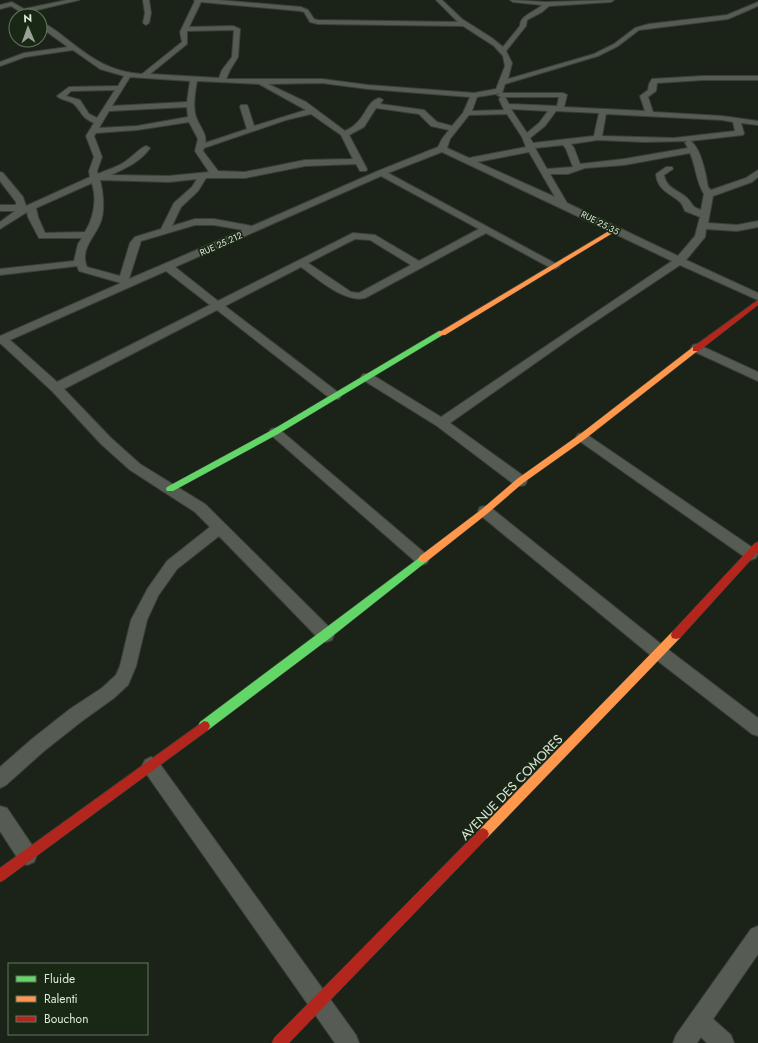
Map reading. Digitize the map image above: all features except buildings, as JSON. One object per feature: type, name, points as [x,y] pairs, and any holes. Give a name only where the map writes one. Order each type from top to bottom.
[{"type":"street","points":[[38,8],[76,0]]},
{"type":"street","points":[[146,0],[148,13],[146,23]]},
{"type":"street","points":[[145,75],[185,43],[184,32],[199,0],[301,9],[306,11],[312,21],[318,22],[464,24]]},
{"type":"street","points":[[439,0],[464,24],[486,36],[502,51],[509,63],[508,70],[500,90],[508,109],[526,137],[530,147],[564,205]]},
{"type":"street","points":[[513,0],[546,4],[554,1],[611,0]]},
{"type":"street","points":[[0,2],[12,4],[19,8]]},
{"type":"street","points":[[0,7],[12,4]]},
{"type":"street","points":[[502,51],[510,44],[514,36],[523,26],[525,19],[540,11],[546,4]]},
{"type":"street","points":[[48,29],[103,68],[128,75],[261,83],[315,81],[474,96],[500,90],[519,79],[596,55],[616,45],[637,29],[656,25],[728,17],[758,4]]},
{"type":"street","points":[[185,29],[237,29],[235,57],[226,70],[222,81]]},
{"type":"street","points":[[0,64],[24,55],[75,48]]},
{"type":"street","points":[[128,75],[98,122],[90,138],[98,157],[92,171],[98,178],[99,192],[95,224],[80,253],[79,263],[83,269],[126,282],[135,243],[138,238],[203,221],[253,230]]},
{"type":"street","points":[[650,114],[644,96],[652,91],[653,84],[655,82],[703,78],[758,78]]},
{"type":"street","points":[[194,80],[191,104],[192,119],[201,136],[202,141],[199,147],[200,153],[216,174]]},
{"type":"street","points":[[261,83],[292,98],[344,134],[368,179]]},
{"type":"street","points":[[98,122],[86,116],[77,102],[61,96],[69,89],[120,88]]},
{"type":"street","points":[[344,134],[359,127],[373,105],[387,96],[402,90]]},
{"type":"street","points":[[500,90],[562,95],[563,97],[557,108],[543,125],[538,130],[526,137]]},
{"type":"street","points":[[442,149],[446,139],[466,113],[474,96]]},
{"type":"street","points":[[106,109],[191,104]]},
{"type":"street","points":[[373,105],[421,112],[434,124],[455,129]]},
{"type":"street","points":[[244,107],[251,130]]},
{"type":"street","points":[[466,113],[508,109],[557,108],[736,120],[758,123]]},
{"type":"street","points":[[199,147],[220,142],[284,118],[312,111]]},
{"type":"street","points":[[598,138],[603,111]]},
{"type":"street","points":[[93,131],[137,128],[192,119]]},
{"type":"street","points":[[469,161],[530,147],[598,138],[656,140],[687,139],[740,133],[736,120]]},
{"type":"street","points":[[441,423],[578,328],[679,261],[700,237],[709,194],[704,187],[698,161],[687,139]]},
{"type":"street","points":[[565,142],[570,148],[577,167]]},
{"type":"street","points":[[0,226],[24,208],[126,165],[139,156],[146,148]]},
{"type":"street","name":"RUE 25.35","points":[[442,149],[758,297]]},
{"type":"street","name":"RUE 25.212","points":[[1,339],[126,282],[168,267],[381,173],[442,149]]},
{"type":"street","points":[[544,172],[568,171],[577,167],[609,162],[624,162],[692,150]]},
{"type":"street","points":[[98,178],[173,179],[216,174],[245,175],[305,164],[359,162]]},
{"type":"street","points":[[669,169],[660,174],[659,177],[664,186],[687,204],[689,209],[704,215]]},
{"type":"street","points":[[381,173],[555,266]]},
{"type":"street","points":[[709,194],[753,181],[758,173]]},
{"type":"street","points":[[0,175],[20,199],[24,208],[33,218],[42,236],[88,235]]},
{"type":"street","points":[[165,230],[177,206],[195,190],[202,175]]},
{"type":"street","points":[[0,208],[24,208]]},
{"type":"street","points":[[702,226],[737,228],[758,224]]},
{"type":"street","points":[[302,263],[347,294],[356,296],[366,293],[486,229]]},
{"type":"street","points":[[170,489],[275,432],[614,230]]},
{"type":"street","points":[[56,388],[302,263],[348,238],[362,235],[372,237],[418,265]]},
{"type":"street","points":[[0,272],[79,263]]},
{"type":"street","points":[[168,267],[336,396]]},
{"type":"street","points":[[0,876],[151,766],[326,634],[484,511],[520,481],[582,437],[758,302]]},
{"type":"street","points":[[1,339],[56,388],[106,441],[129,462],[200,508],[326,634]]},
{"type":"street","points":[[697,348],[758,377]]},
{"type":"street","points":[[367,377],[441,423],[520,481]]},
{"type":"street","points":[[275,432],[422,559]]},
{"type":"street","points":[[582,437],[755,550]]},
{"type":"street","points":[[484,511],[660,652],[758,728]]},
{"type":"street","points":[[0,779],[38,745],[76,715],[108,693],[122,680],[128,666],[139,620],[152,592],[172,564],[219,528]]},
{"type":"street","name":"AVENUE DES COMORES","points":[[279,1043],[660,652],[755,550]]},
{"type":"street","points":[[151,766],[348,1043]]},
{"type":"street","points":[[0,815],[27,855]]},
{"type":"street","points":[[684,1043],[758,936]]},
{"type":"street","points":[[700,1021],[723,1043]]},
{"type":"traffic: fast","points":[[170,489],[275,432],[442,333]]},
{"type":"traffic: fast","points":[[204,726],[326,635],[423,559]]},
{"type":"traffic: slow","points":[[442,333],[614,230]]},
{"type":"traffic: slow","points":[[423,559],[485,511],[520,481],[582,437],[696,349]]},
{"type":"traffic: slow","points":[[483,834],[676,635]]},
{"type":"traffic: jam","points":[[696,349],[758,302]]},
{"type":"traffic: jam","points":[[676,635],[758,546]]},
{"type":"traffic: jam","points":[[0,876],[204,726]]},
{"type":"traffic: jam","points":[[279,1043],[483,834]]}]
